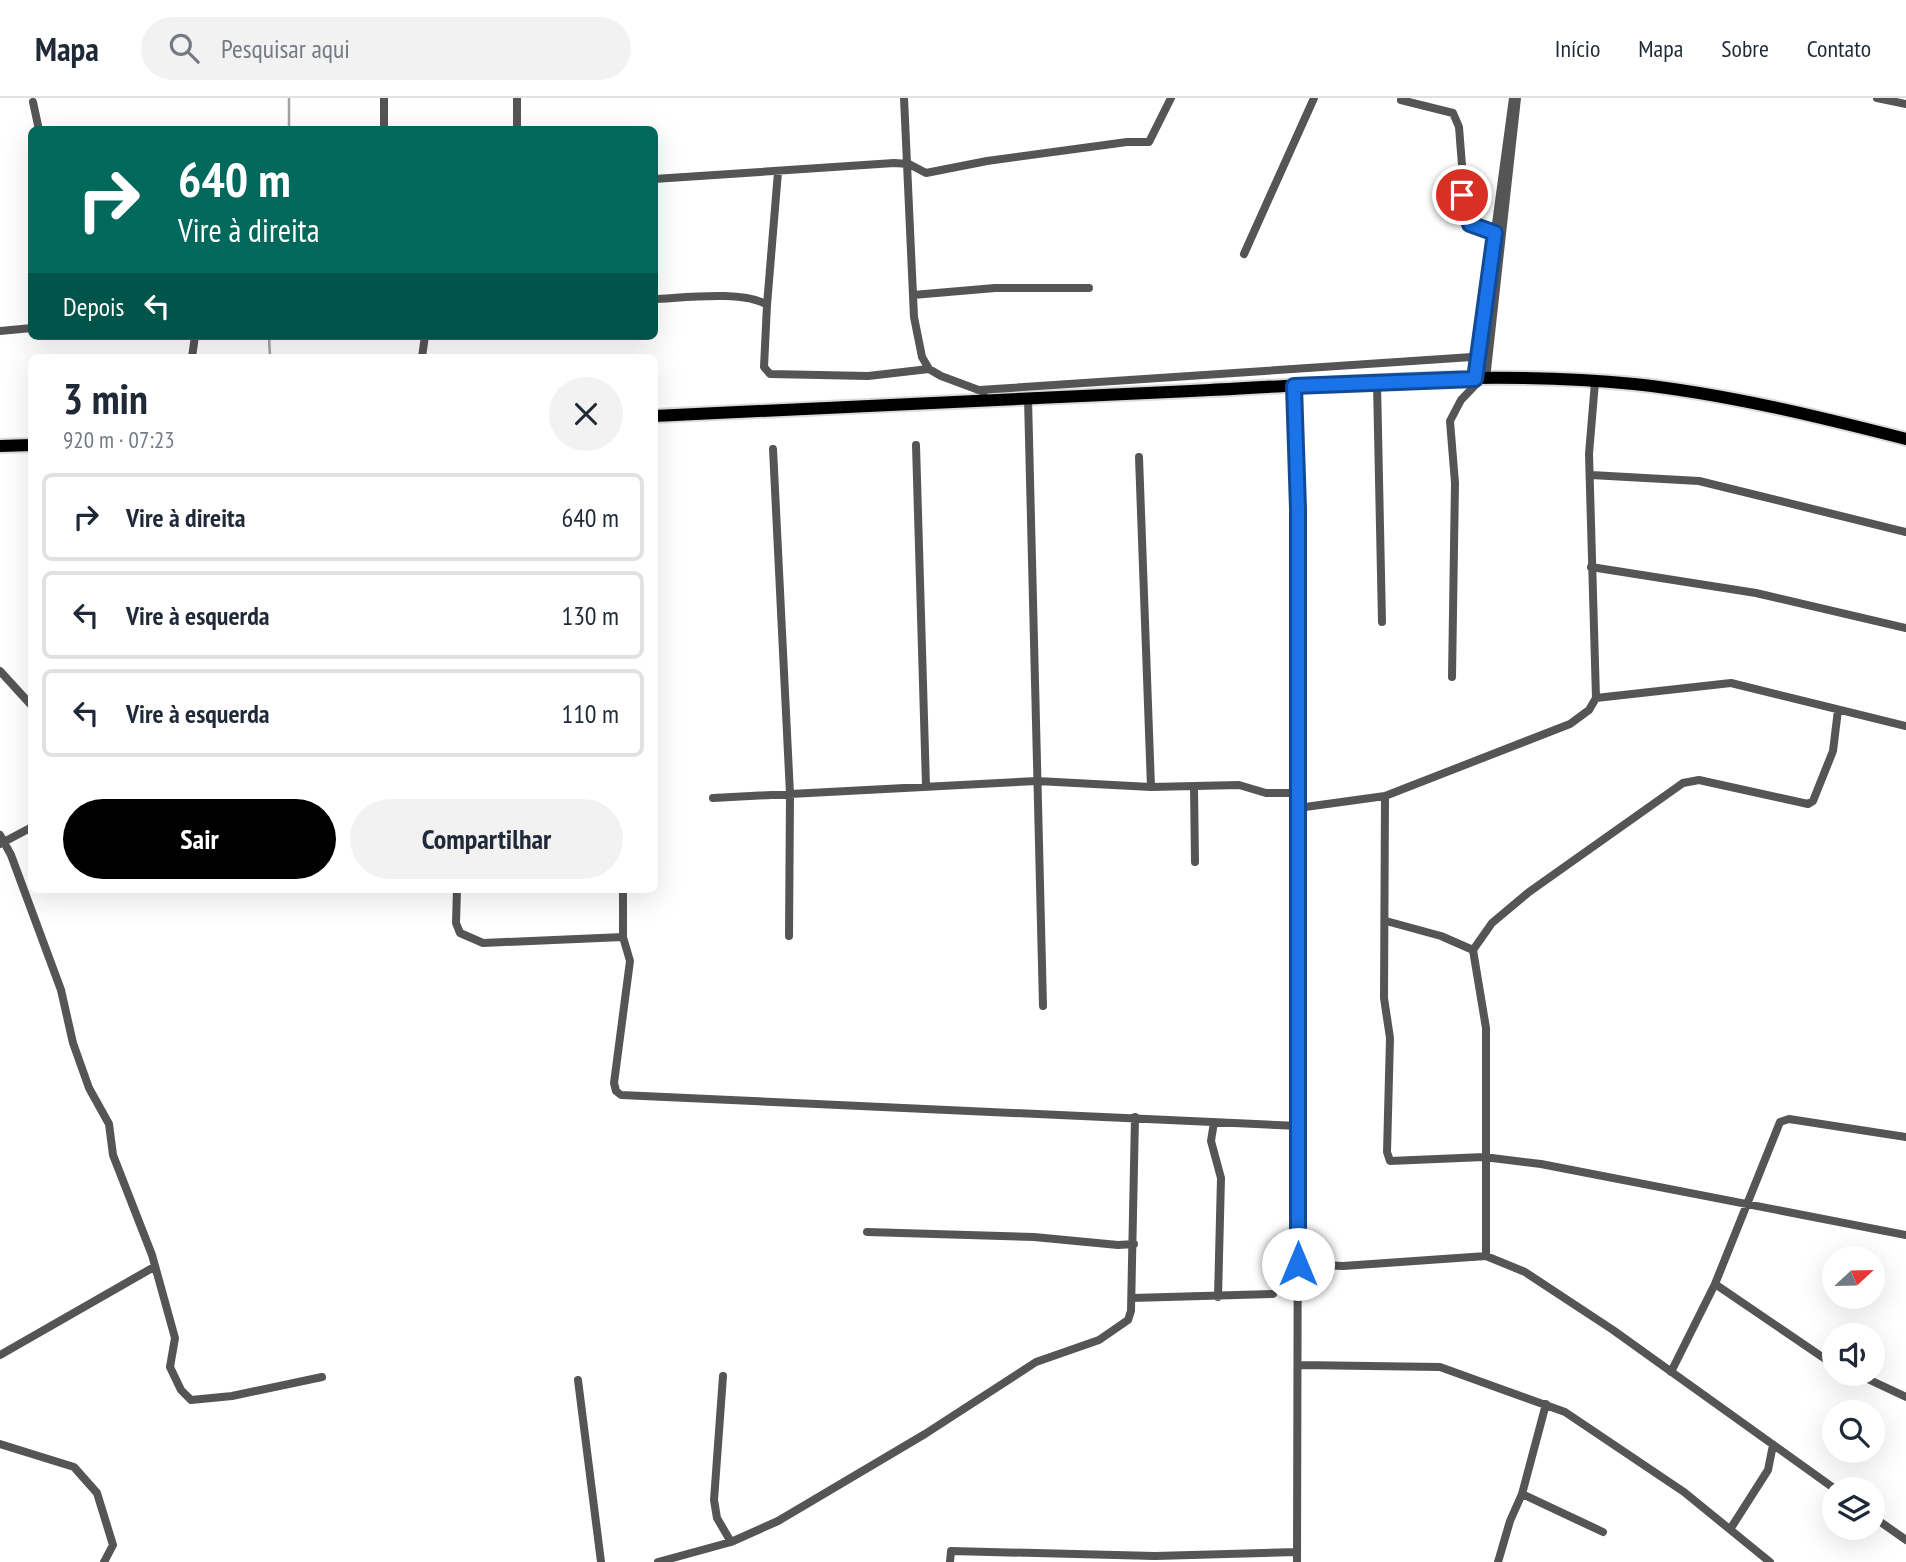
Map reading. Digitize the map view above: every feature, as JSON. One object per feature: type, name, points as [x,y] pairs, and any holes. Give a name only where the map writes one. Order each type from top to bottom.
[{"type":"main road","points":[[658,416],[1480,379],[1595,382],[1709,394],[1813,415],[1906,439]]},
{"type":"main road","points":[[0,446],[28,444]]},
{"type":"street","points":[[384,98],[384,126]]},
{"type":"street","points":[[517,98],[517,126]]},
{"type":"street","points":[[904,98],[917,341],[929,369]]},
{"type":"street","points":[[658,178],[909,164],[926,173],[987,161],[1127,142],[1149,142],[1171,98]]},
{"type":"street","points":[[1244,254],[1314,98]]},
{"type":"street","points":[[1452,677],[1455,483],[1449,426],[1461,400],[1480,379],[1515,98]]},
{"type":"street","points":[[1877,98],[1906,104]]},
{"type":"street","points":[[1401,100],[1453,113],[1459,127],[1466,217],[1476,228],[1499,234]]},
{"type":"street","points":[[33,102],[38,126]]},
{"type":"street","points":[[778,172],[766,304],[764,367],[770,374],[868,376],[929,369],[1003,400]]},
{"type":"street","points":[[913,295],[995,288],[1089,288]]},
{"type":"street","points":[[658,299],[727,297],[760,300],[766,304]]},
{"type":"street","points":[[0,331],[28,328]]},
{"type":"street","points":[[979,390],[1482,356]]},
{"type":"street","points":[[1298,808],[1385,796],[1570,724],[1589,710],[1595,698],[1590,430],[1595,382]]},
{"type":"street","points":[[1377,383],[1382,622]]},
{"type":"street","points":[[1294,386],[1298,509],[1297,1562]]},
{"type":"street","points":[[1028,398],[1043,1006]]},
{"type":"street","points":[[916,445],[926,786]]},
{"type":"street","points":[[773,449],[790,794],[789,936]]},
{"type":"street","points":[[1139,457],[1151,788]]},
{"type":"street","points":[[1591,475],[1699,481],[1906,531]]},
{"type":"street","points":[[1591,567],[1756,593],[1906,628]]},
{"type":"street","points":[[0,671],[28,702]]},
{"type":"street","points":[[1595,698],[1691,690],[1720,682],[1906,726]]},
{"type":"street","points":[[1486,1256],[1486,1028],[1473,950],[1492,923],[1529,891],[1683,783],[1699,780],[1808,804],[1813,801],[1833,751],[1838,710]]},
{"type":"street","points":[[713,798],[1037,781],[1151,788],[1239,785],[1266,793],[1298,793]]},
{"type":"street","points":[[1194,787],[1195,862]]},
{"type":"street","points":[[1385,796],[1384,998],[1390,1038],[1387,1152],[1390,1161],[1484,1157],[1541,1164],[1906,1235]]},
{"type":"street","points":[[28,829],[2,840],[61,990],[73,1043],[93,1100],[109,1124],[113,1155],[154,1267],[174,1338],[170,1367],[191,1400],[232,1396],[287,1382],[322,1377]]},
{"type":"street","points":[[457,893],[456,923],[460,933],[483,943],[623,937]]},
{"type":"street","points":[[623,893],[623,937],[630,961],[614,1083],[616,1091],[621,1095],[1298,1126]]},
{"type":"street","points":[[1386,922],[1441,936],[1473,950]]},
{"type":"street","points":[[658,1562],[731,1542],[778,1521],[925,1434],[1036,1362],[1098,1340],[1128,1320],[1132,1298],[1134,1244],[1135,1117]]},
{"type":"street","points":[[1671,1372],[1715,1284],[1780,1122],[1788,1119],[1906,1137]]},
{"type":"street","points":[[1214,1122],[1211,1141],[1221,1178],[1218,1297]]},
{"type":"street","points":[[867,1232],[1034,1237],[1118,1245],[1134,1244]]},
{"type":"street","points":[[1298,1264],[1342,1266],[1486,1256],[1540,1279],[1822,1480]]},
{"type":"street","points":[[0,1355],[154,1267]]},
{"type":"street","points":[[1715,1284],[1822,1357]]},
{"type":"street","points":[[1132,1298],[1272,1294]]},
{"type":"street","points":[[1299,1365],[1440,1367],[1546,1404],[1580,1420],[1731,1528],[1770,1562]]},
{"type":"street","points":[[723,1376],[715,1500],[717,1518],[731,1542]]},
{"type":"street","points":[[578,1380],[601,1562]]},
{"type":"street","points":[[1883,1386],[1906,1397]]},
{"type":"street","points":[[1498,1562],[1510,1521],[1522,1494],[1546,1404]]},
{"type":"street","points":[[0,1444],[68,1464],[94,1488],[113,1545],[104,1562]]},
{"type":"street","points":[[1731,1528],[1768,1470],[1773,1445]]},
{"type":"street","points":[[1522,1494],[1602,1532]]},
{"type":"street","points":[[1885,1526],[1906,1541]]},
{"type":"street","points":[[950,1562],[951,1551],[1215,1558],[1297,1552]]},
{"type":"waterway","points":[[289,98],[289,126]]},
{"type":"waterway","points":[[269,340],[270,354]]},
{"type":"route","points":[[1298,1264],[1298,509],[1294,386],[1475,379],[1495,233],[1470,224],[1462,195]]}]
